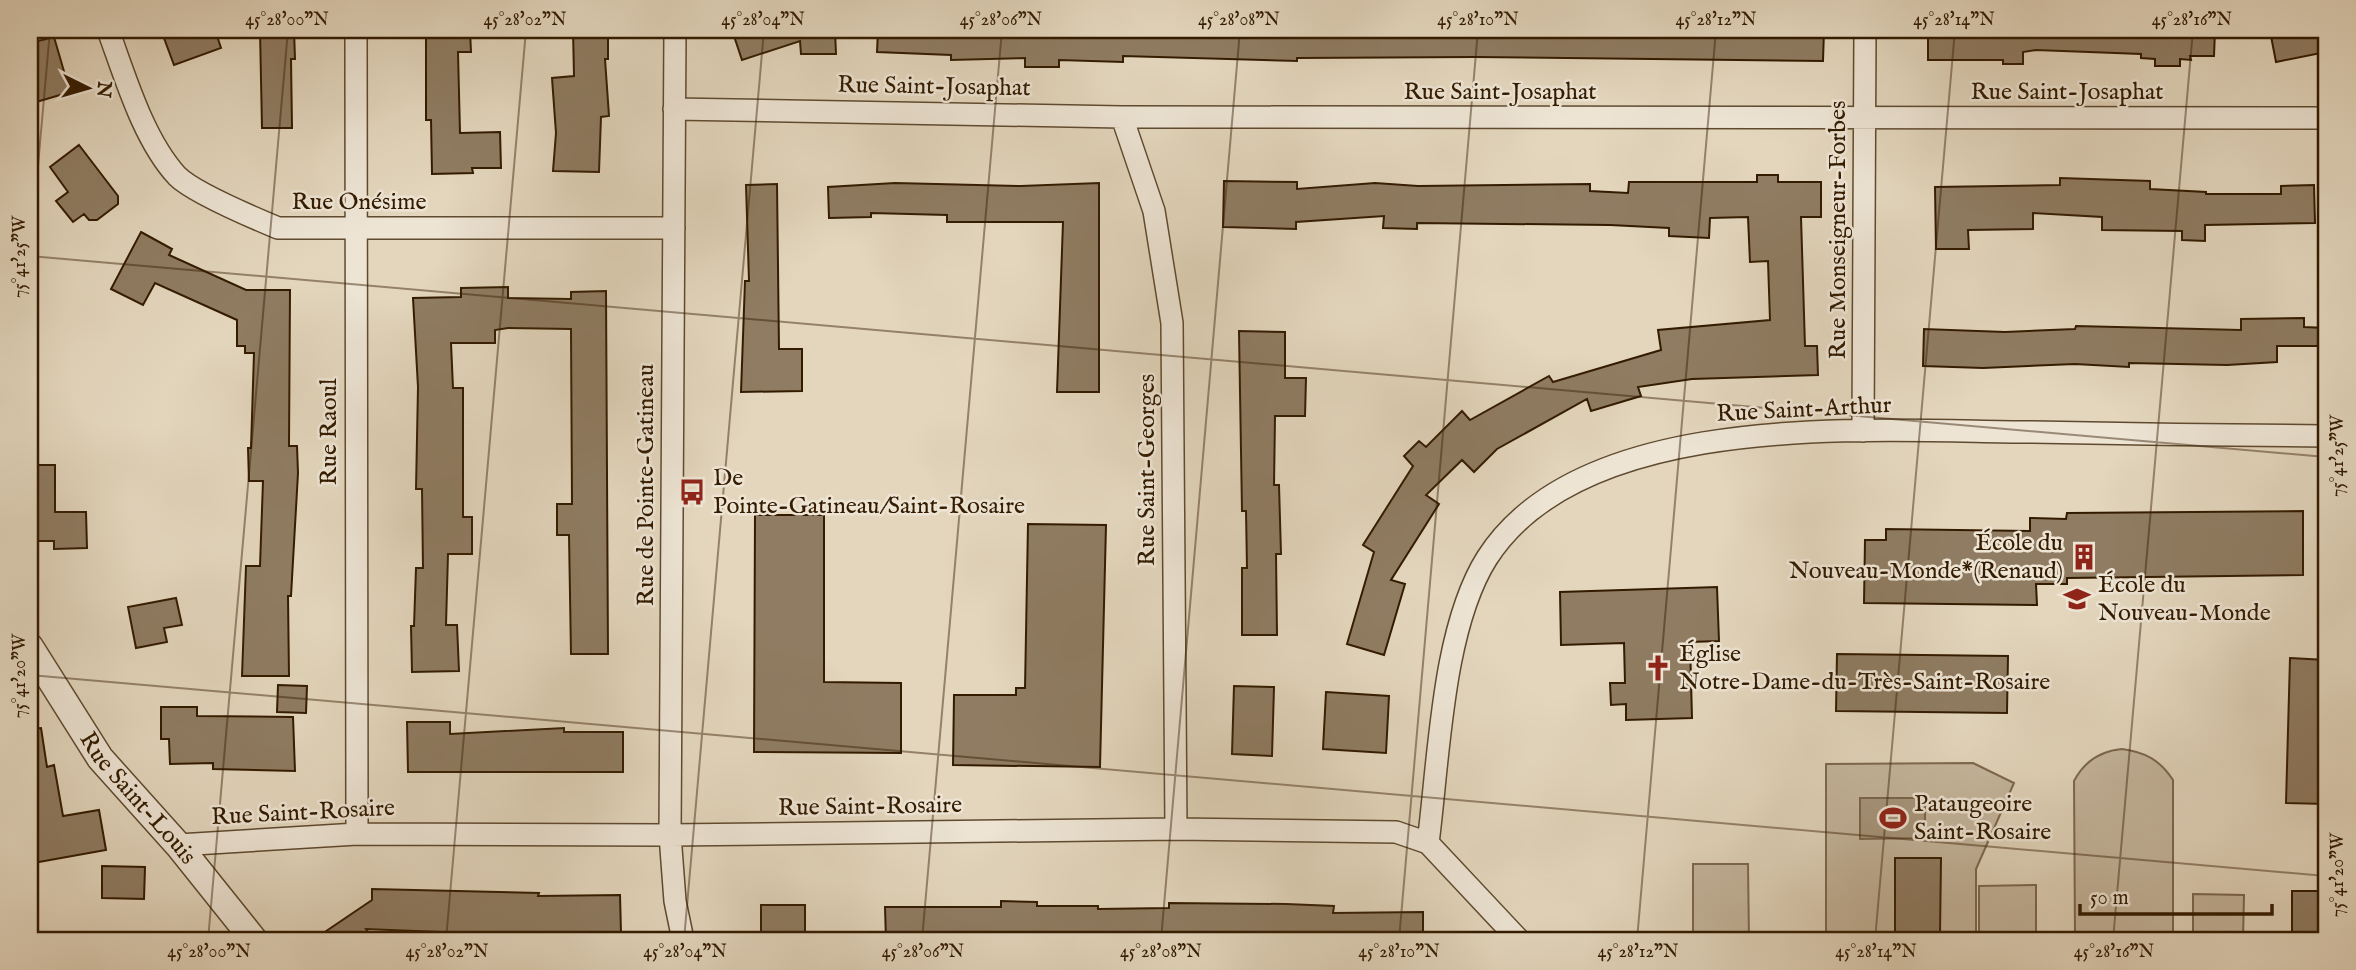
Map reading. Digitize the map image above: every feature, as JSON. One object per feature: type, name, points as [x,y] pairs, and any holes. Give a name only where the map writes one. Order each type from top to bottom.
[{"type":"street","name":"Rue Onésime","points":[[108,30],[142,120],[178,177],[232,208],[278,228],[674,228]]},
{"type":"street","name":"Rue Raoul","points":[[356,30],[357,834]]},
{"type":"street","name":"Rue de Pointe-Gatineau","points":[[675,30],[670,835],[675,901],[683,940]]},
{"type":"street","name":"Rue Monseigneur-Forbes","points":[[1863,430],[1865,30]]},
{"type":"street","name":"Rue Saint-Josaphat","points":[[674,109],[1122,117],[2326,118]]},
{"type":"street","name":"Rue Saint-Georges","points":[[1122,117],[1154,211],[1169,288],[1172,323],[1176,829]]},
{"type":"street","name":"Rue Saint-Arthur","points":[[1428,843],[1457,633],[1477,576],[1504,536],[1544,502],[1571,485],[1657,453],[1736,438],[1863,430],[2326,436]]},
{"type":"street","name":"Rue Saint-Louis","points":[[30,647],[100,758],[178,845],[254,940]]},
{"type":"street","name":"Rue Saint-Rosaire","points":[[178,845],[357,834],[670,835],[1176,829],[1395,832],[1428,843],[1519,940]]},
{"type":"shaded area","points":[[2122,749],[2151,758],[2163,767],[2173,780],[2173,940],[2077,940],[2075,936],[2074,781],[2094,759],[2107,752]]},
{"type":"shaded area","points":[[1973,763],[2014,783],[1976,869],[1976,940],[1826,940],[1826,764]]},
{"type":"shaded area","name":"Pataugeoire Saint-Rosaire","points":[[1860,798],[1925,798],[1925,838],[1860,839]]},
{"type":"shaded area","points":[[1693,864],[1748,864],[1749,940],[1693,940]]},
{"type":"shaded area","points":[[2036,885],[2036,940],[1979,940],[1979,886]]},
{"type":"shaded area","points":[[2193,894],[2244,895],[2243,940],[2193,940]]},
{"type":"building","points":[[161,30],[215,30],[221,48],[174,65]]},
{"type":"building","points":[[260,30],[294,30],[295,59],[291,59],[292,128],[262,128]]},
{"type":"building","points":[[426,30],[470,31],[471,52],[458,52],[460,133],[500,132],[501,168],[472,168],[473,173],[432,174],[431,120],[426,120]]},
{"type":"building","points":[[573,30],[608,30],[608,59],[605,59],[609,116],[601,117],[599,172],[553,171],[556,133],[552,78],[574,76]]},
{"type":"building","points":[[732,30],[835,30],[836,54],[801,54],[800,41],[742,60]]},
{"type":"building","points":[[878,30],[1824,30],[1823,61],[1474,57],[1297,58],[1297,61],[1123,56],[1123,62],[1059,60],[1059,67],[1025,67],[1025,58],[951,60],[951,55],[877,52]]},
{"type":"building","points":[[1928,30],[2215,30],[2214,56],[2190,56],[2191,60],[2180,59],[2180,66],[2155,66],[2155,59],[2141,58],[2141,54],[2036,50],[2023,52],[2023,64],[2003,64],[2003,60],[1928,60]]},
{"type":"building","points":[[2291,30],[2326,30],[2326,52],[2276,62],[2271,36]]},
{"type":"building","points":[[54,37],[70,92],[33,103],[30,90],[30,43]]},
{"type":"building","points":[[79,145],[118,196],[118,204],[97,220],[89,220],[84,214],[73,222],[56,201],[68,192],[50,167]]},
{"type":"building","points":[[1757,175],[1778,175],[1778,182],[1821,182],[1821,217],[1801,217],[1805,346],[1817,346],[1818,375],[1692,379],[1638,387],[1641,396],[1591,411],[1587,399],[1497,449],[1474,472],[1462,460],[1426,495],[1439,504],[1391,580],[1405,584],[1384,655],[1347,644],[1374,552],[1363,545],[1413,466],[1404,456],[1419,441],[1426,447],[1462,411],[1470,420],[1549,376],[1553,382],[1661,350],[1658,330],[1770,320],[1768,261],[1750,262],[1748,217],[1710,218],[1709,238],[1669,236],[1669,228],[1610,225],[1417,223],[1417,229],[1383,228],[1384,216],[1296,222],[1296,229],[1223,227],[1224,181],[1297,182],[1297,189],[1375,183],[1418,186],[1590,184],[1590,191],[1628,193],[1629,182],[1757,182]]},
{"type":"building","points":[[2060,178],[2150,181],[2150,189],[2206,194],[2281,194],[2281,186],[2314,185],[2315,223],[2205,225],[2205,241],[2182,240],[2182,231],[2102,230],[2102,217],[2033,213],[2033,229],[1968,230],[1969,249],[1936,249],[1935,187],[2060,185]]},
{"type":"building","points":[[895,183],[1021,186],[1099,183],[1099,392],[1057,392],[1063,222],[947,222],[947,215],[871,213],[871,217],[829,218],[828,187]]},
{"type":"building","points":[[777,184],[779,349],[802,349],[802,391],[741,392],[745,281],[749,281],[746,185]]},
{"type":"building","points":[[141,232],[172,249],[169,255],[246,290],[290,290],[289,446],[297,446],[298,473],[291,596],[288,596],[289,676],[242,676],[246,566],[260,566],[263,481],[249,481],[248,448],[251,448],[254,353],[245,353],[245,346],[237,346],[237,320],[155,283],[143,305],[111,289]]},
{"type":"building","points":[[508,287],[508,298],[571,299],[571,292],[606,291],[608,654],[571,654],[569,535],[557,535],[557,504],[572,504],[571,329],[508,328],[495,330],[495,343],[451,343],[453,388],[463,388],[463,517],[472,517],[472,554],[448,554],[446,625],[457,625],[459,671],[412,672],[411,626],[414,626],[416,568],[423,568],[422,489],[416,489],[418,387],[413,298],[461,297],[461,288]]},
{"type":"building","points":[[2304,318],[2304,327],[2326,328],[2326,346],[2277,346],[2277,362],[2227,365],[2129,363],[2129,367],[2075,364],[1983,368],[1923,366],[1924,329],[2005,332],[2075,329],[2076,326],[2241,330],[2241,319]]},
{"type":"building","points":[[1239,331],[1285,332],[1285,378],[1306,378],[1305,416],[1275,416],[1274,485],[1279,485],[1281,554],[1276,554],[1277,635],[1242,635],[1242,568],[1247,568],[1246,511],[1242,511]]},
{"type":"building","points":[[30,465],[55,465],[55,512],[86,512],[87,548],[54,549],[54,541],[35,541]]},
{"type":"building","name":"École du Nouveau-Monde*(Renaud)","points":[[2303,511],[2303,575],[2067,578],[2067,584],[2036,584],[2037,605],[1864,603],[1865,540],[1886,540],[1886,529],[2030,531],[2030,518],[2066,519],[2067,513]]},
{"type":"building","points":[[755,515],[824,515],[824,682],[901,683],[901,753],[754,752]]},
{"type":"building","points":[[1028,524],[1106,525],[1100,767],[953,765],[954,695],[1016,695],[1016,688],[1025,688]]},
{"type":"building","name":"Église Notre-Dame-du-Très-Saint-Rosaire","points":[[1717,587],[1719,641],[1690,642],[1692,718],[1626,720],[1626,704],[1611,705],[1610,683],[1625,683],[1624,643],[1561,645],[1560,592]]},
{"type":"building","points":[[176,598],[182,625],[164,628],[167,642],[136,648],[128,607]]},
{"type":"building","points":[[1837,654],[2008,656],[2007,713],[1836,711]]},
{"type":"building","points":[[2290,658],[2326,660],[2326,804],[2286,803]]},
{"type":"building","points":[[278,685],[307,686],[306,713],[277,712]]},
{"type":"building","points":[[1234,686],[1274,687],[1272,756],[1232,754]]},
{"type":"building","points":[[1326,692],[1389,696],[1386,753],[1323,749]]},
{"type":"building","points":[[161,707],[197,707],[197,716],[293,717],[295,771],[213,769],[213,763],[170,764],[169,739],[161,739]]},
{"type":"building","points":[[407,722],[450,722],[450,734],[564,728],[564,732],[623,732],[623,772],[408,772]]},
{"type":"building","points":[[41,728],[47,767],[54,765],[63,816],[99,810],[106,850],[33,863],[30,844],[30,729]]},
{"type":"building","points":[[1895,858],[1941,858],[1940,934],[1895,934]]},
{"type":"building","points":[[102,866],[145,867],[144,899],[102,898]]},
{"type":"building","points":[[372,889],[539,893],[538,896],[620,895],[621,933],[440,940],[440,932],[366,929],[373,940],[313,940],[372,900]]},
{"type":"building","points":[[2292,891],[2326,891],[2326,940],[2292,940]]},
{"type":"building","points":[[1001,901],[1037,902],[1037,906],[1098,906],[1098,909],[1169,908],[1169,903],[1286,904],[1334,906],[1333,913],[1423,912],[1423,940],[1272,937],[1272,940],[886,940],[885,907],[1001,907]]},
{"type":"building","points":[[761,905],[805,905],[805,940],[761,940]]},
{"type":"place","name":"De Pointe-Gatineau/Saint-Rosaire","points":[[692,492]]},
{"type":"place","name":"École du Nouveau-Monde*(Renaud)","points":[[2084,557]]},
{"type":"place","name":"École du Nouveau-Monde","points":[[2077,599]]},
{"type":"place","name":"Église Notre-Dame-du-Très-Saint-Rosaire","points":[[1658,668]]},
{"type":"place","name":"Pataugeoire Saint-Rosaire","points":[[1893,818]]}]
